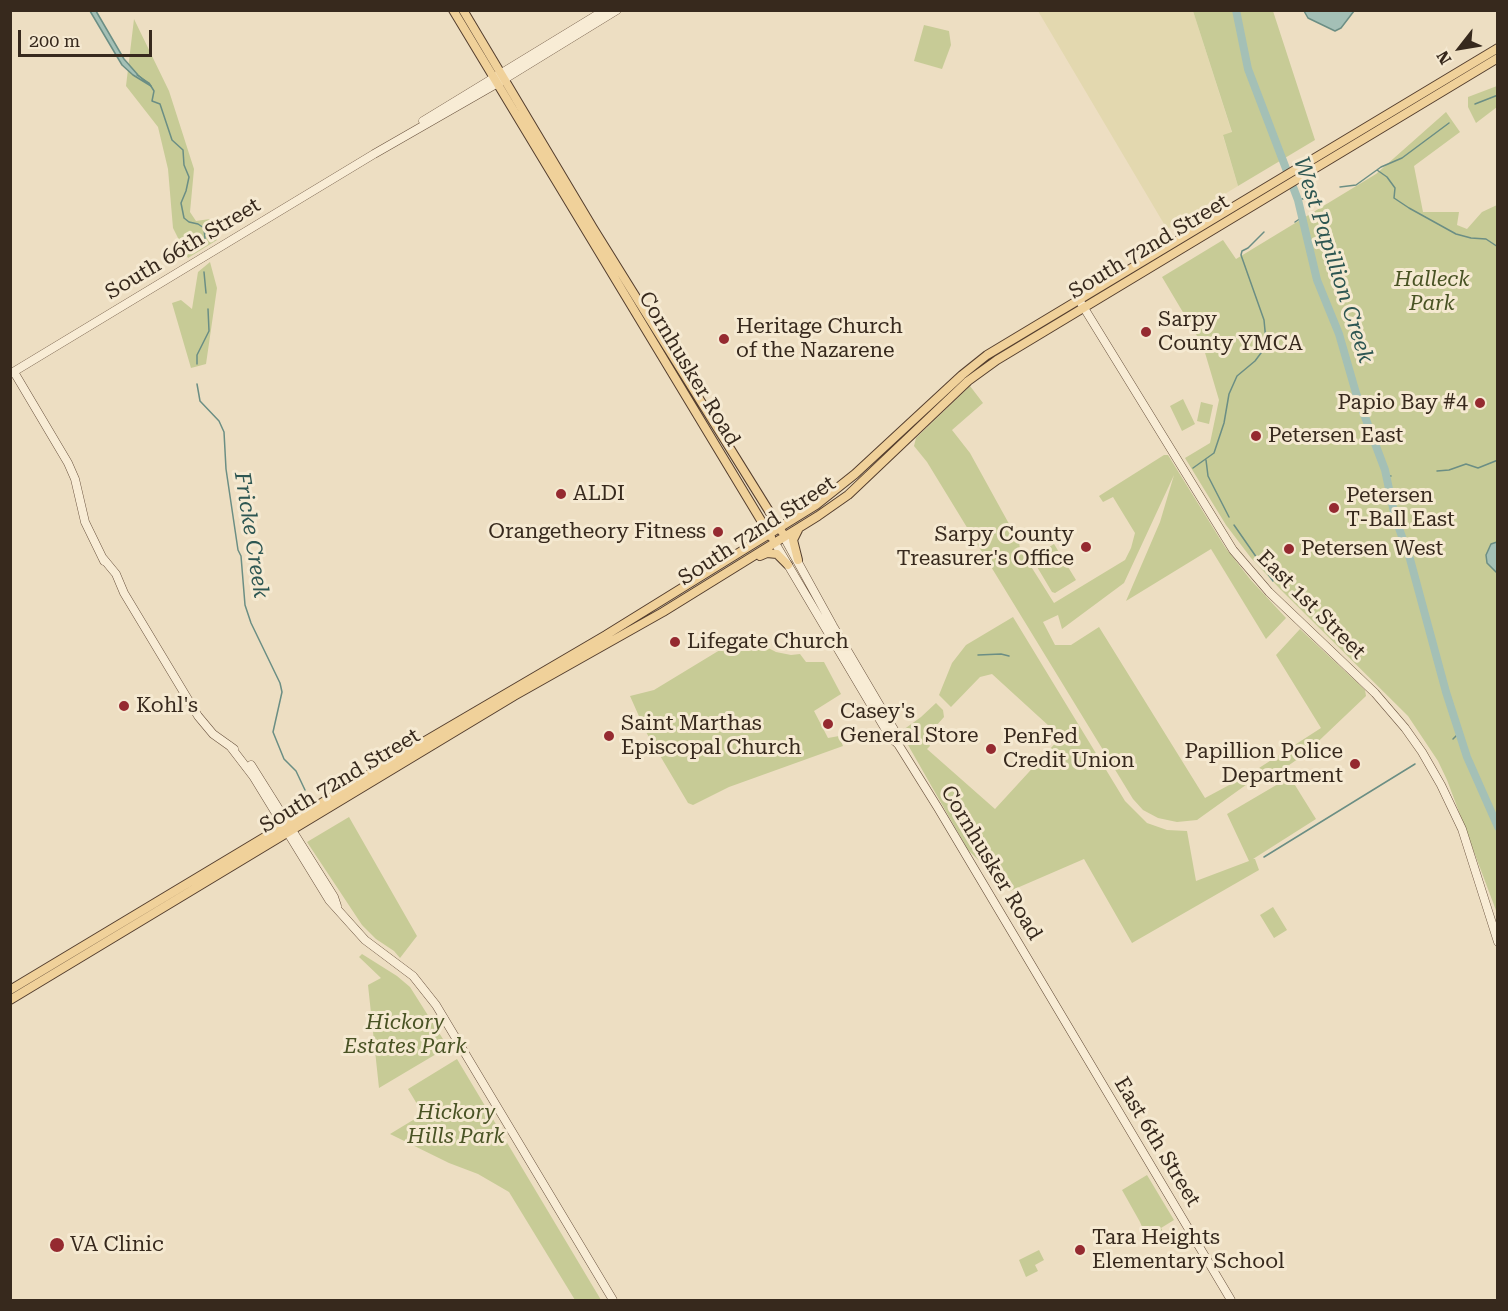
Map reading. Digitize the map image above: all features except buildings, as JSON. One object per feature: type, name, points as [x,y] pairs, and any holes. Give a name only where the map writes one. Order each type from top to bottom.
[{"type":"main road","name":"Cornhusker Road","points":[[453,10],[784,537]]},
{"type":"main road","name":"Cornhusker Road","points":[[463,10],[498,79],[704,428],[775,543]]},
{"type":"main road","name":"South 72nd Street","points":[[1310,166],[1497,48]]},
{"type":"main road","name":"South 72nd Street","points":[[10,990],[514,696],[623,636],[800,528],[858,486],[932,407],[940,395],[987,356],[1497,58]]},
{"type":"main road","name":"South 72nd Street","points":[[10,1000],[800,515],[845,483],[978,373],[1081,303]]},
{"type":"main road","points":[[661,354],[680,378],[700,410],[707,412]]},
{"type":"main road","points":[[704,428],[711,446],[759,525],[758,535],[750,546]]},
{"type":"main road","points":[[767,510],[779,519],[800,515]]},
{"type":"main road","points":[[798,560],[793,540],[800,528]]},
{"type":"main road","points":[[748,560],[767,553],[774,553],[781,556],[788,566]]},
{"type":"street","name":"South 66th Street","points":[[498,79],[605,10]]},
{"type":"street","name":"South 66th Street","points":[[12,373],[374,154],[443,107],[498,79],[617,10]]},
{"type":"street","name":"East 1st Street","points":[[1081,303],[1233,550],[1269,592],[1375,693],[1406,729],[1422,752],[1442,785],[1462,829],[1497,942]]},
{"type":"street","points":[[12,373],[68,463],[75,479],[85,522],[112,577],[205,726],[244,755],[288,828],[334,897],[338,909],[365,940],[413,976],[436,1005],[613,1300]]},
{"type":"street","name":"Cornhusker Road","points":[[784,537],[896,734],[898,744]]},
{"type":"street","name":"Cornhusker Road","points":[[775,543],[1052,1002]]},
{"type":"street","name":"East 6th Street","points":[[1052,1002],[1231,1300]]},
{"type":"shaded area","points":[[1038,11],[1193,11],[1232,133],[1223,136],[1238,186],[1167,229]]},
{"type":"green space","points":[[1193,11],[1273,11],[1315,140],[1238,186],[1223,135],[1232,132]]},
{"type":"green space","points":[[134,19],[169,91],[194,169],[190,212],[196,221],[210,219],[217,228],[217,240],[188,258],[173,228],[168,169],[158,127],[126,86]]},
{"type":"green space","points":[[924,25],[949,31],[951,45],[942,69],[914,61]]},
{"type":"green space","points":[[1497,86],[1497,107],[1476,123],[1468,107],[1468,97]]},
{"type":"green space","name":"Halleck Park","points":[[1446,112],[1460,132],[1414,166],[1423,212],[1459,212],[1457,225],[1467,229],[1482,212],[1497,205],[1497,913],[1447,780],[1438,761],[1408,716],[1251,558],[1226,525],[1185,458],[1210,443],[1219,400],[1203,346],[1162,277],[1223,240],[1236,259],[1376,174]]},
{"type":"green space","points":[[210,262],[217,288],[206,364],[191,368],[172,303],[181,300],[192,309],[198,272]]},
{"type":"green space","points":[[970,386],[983,403],[952,430],[970,453],[1019,542],[1020,549],[1054,603],[1125,560],[1135,533],[1113,497],[1103,502],[1099,496],[1164,455],[1168,455],[1225,547],[1250,579],[1286,618],[1266,639],[1211,549],[1126,601],[1160,522],[1174,475],[1124,583],[1062,629],[1058,615],[1043,622],[1055,645],[1071,645],[1099,627],[1205,798],[1246,776],[1250,782],[1197,820],[1177,822],[1158,818],[1143,810],[1133,799],[927,462],[914,446],[916,438]]},
{"type":"green space","points":[[1183,399],[1195,424],[1182,431],[1170,406]]},
{"type":"green space","points":[[1201,402],[1213,405],[1209,424],[1197,421]]},
{"type":"green space","points":[[1054,544],[1076,580],[1055,593],[1052,592],[1030,555],[1033,551],[1036,555]]},
{"type":"green space","points":[[1013,617],[1125,801],[1147,823],[1167,830],[1187,831],[1196,881],[1249,861],[1227,814],[1290,777],[1316,819],[1253,859],[1259,870],[1132,943],[1084,859],[1010,891],[968,850],[904,738],[906,736],[903,730],[936,703],[943,710],[944,717],[929,734],[927,739],[930,746],[927,749],[995,809],[1061,737],[992,674],[980,677],[951,707],[939,695],[952,663],[966,645]]},
{"type":"green space","points":[[1300,629],[1365,690],[1366,696],[1305,754],[1269,779],[1259,768],[1321,728],[1276,655]]},
{"type":"green space","points":[[747,637],[776,652],[800,654],[806,662],[824,662],[841,694],[814,711],[828,738],[839,736],[843,746],[729,787],[693,805],[688,803],[646,732],[630,696],[654,690],[738,639]]},
{"type":"green space","name":"Hickory Estates Park","points":[[349,817],[417,936],[400,958],[362,925],[307,842]]},
{"type":"green space","points":[[1273,907],[1287,930],[1274,938],[1260,915]]},
{"type":"green space","name":"Hickory Estates Park","points":[[362,954],[410,987],[448,1047],[379,1088],[368,985],[381,978],[359,957]]},
{"type":"green space","name":"Hickory Hills Park","points":[[457,1059],[601,1300],[575,1300],[509,1192],[478,1174],[449,1163],[390,1134],[423,1114],[408,1089]]},
{"type":"green space","points":[[1147,1175],[1174,1220],[1161,1228],[1166,1236],[1150,1246],[1122,1190]]},
{"type":"green space","points":[[1039,1250],[1044,1260],[1035,1265],[1038,1271],[1026,1277],[1019,1260]]},
{"type":"water","points":[[90,11],[96,11],[124,59],[151,86],[122,65]]},
{"type":"water","points":[[1304,11],[1354,11],[1341,28],[1335,31],[1308,18]]},
{"type":"water","points":[[1498,542],[1497,573],[1487,563],[1486,555],[1491,544]]},
{"type":"waterway","name":"West Papillion Creek","points":[[1236,10],[1248,69],[1298,200],[1317,280],[1339,334],[1356,393],[1385,470],[1395,517],[1410,559],[1446,692],[1467,757],[1498,827]]},
{"type":"waterway","name":"Fricke Creek","points":[[137,75],[149,83],[154,91],[152,101],[160,104],[172,140],[183,150],[184,165],[189,177],[181,203],[184,218],[204,228],[205,239]]},
{"type":"waterway","points":[[1475,104],[1498,95]]},
{"type":"waterway","points":[[1340,187],[1356,185],[1381,167],[1402,158],[1449,123]]},
{"type":"waterway","points":[[1377,170],[1387,177],[1395,188],[1394,198],[1409,208],[1456,234],[1486,239],[1498,247]]},
{"type":"waterway","points":[[1298,200],[1306,198]]},
{"type":"waterway","points":[[1295,222],[1301,218]]},
{"type":"waterway","points":[[1193,468],[1214,453],[1224,423],[1229,394],[1237,376],[1255,361],[1264,349],[1266,341],[1264,320],[1241,255],[1242,251],[1264,232]]},
{"type":"waterway","name":"Fricke Creek","points":[[204,272],[206,293]]},
{"type":"waterway","name":"Fricke Creek","points":[[197,364],[197,355],[209,331],[208,309]]},
{"type":"waterway","name":"Fricke Creek","points":[[197,384],[200,401],[219,421],[224,432],[226,469],[238,550],[241,556],[245,605],[282,692],[273,732],[284,759],[296,771],[305,790]]},
{"type":"waterway","points":[[1206,460],[1208,476],[1229,517]]},
{"type":"waterway","points":[[1437,471],[1449,470],[1466,464],[1478,468],[1498,460]]},
{"type":"waterway","name":"West Papillion Creek","points":[[1386,476],[1391,476]]},
{"type":"waterway","points":[[1234,525],[1273,581]]},
{"type":"waterway","points":[[978,655],[1009,656]]},
{"type":"waterway","points":[[1453,739],[1459,733]]},
{"type":"waterway","points":[[1264,857],[1415,764]]},
{"type":"place","name":"Sarpy County YMCA","points":[[1146,332]]},
{"type":"place","name":"Heritage Church of the Nazarene","points":[[724,339]]},
{"type":"place","name":"Papio Bay #4","points":[[1480,403]]},
{"type":"place","name":"Petersen East","points":[[1256,436]]},
{"type":"place","name":"ALDI","points":[[561,494]]},
{"type":"place","name":"Petersen T-Ball East","points":[[1334,508]]},
{"type":"place","name":"Orangetheory Fitness","points":[[718,532]]},
{"type":"place","name":"Sarpy County Treasurer's Office","points":[[1086,547]]},
{"type":"place","name":"Petersen West","points":[[1289,549]]},
{"type":"place","name":"Lifegate Church","points":[[675,642]]},
{"type":"place","name":"Kohl's","points":[[124,706]]},
{"type":"place","name":"Casey's General Store","points":[[828,724]]},
{"type":"place","name":"Saint Marthas Episcopal Church","points":[[609,736]]},
{"type":"place","name":"PenFed Credit Union","points":[[991,749]]},
{"type":"place","name":"Papillion Police Department","points":[[1355,764]]},
{"type":"place","name":"VA Clinic","points":[[57,1245]]},
{"type":"place","name":"Tara Heights Elementary School","points":[[1080,1250]]}]
